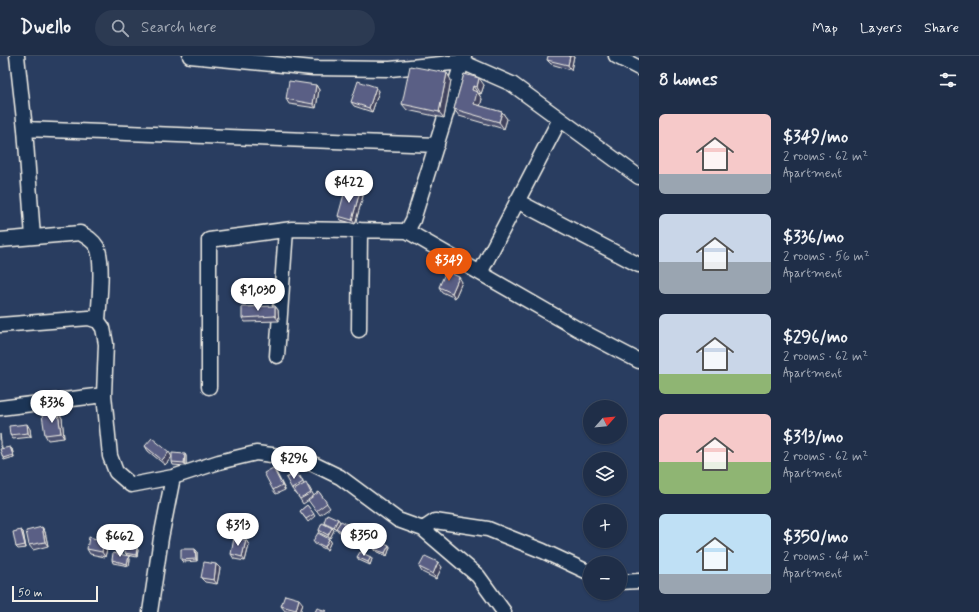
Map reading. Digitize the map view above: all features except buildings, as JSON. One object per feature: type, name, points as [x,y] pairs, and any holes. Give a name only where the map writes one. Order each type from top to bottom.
[{"type":"street","points":[[17,56],[26,129],[33,237]]},
{"type":"street","points":[[190,56],[314,62],[391,62],[463,59],[512,84],[639,177]]},
{"type":"street","points":[[616,56],[639,68]]},
{"type":"street","points":[[407,231],[413,220],[463,59]]},
{"type":"street","points":[[480,273],[560,119]]},
{"type":"street","points":[[26,129],[437,145]]},
{"type":"street","points":[[518,201],[639,266]]},
{"type":"street","points":[[208,387],[209,240],[286,230],[407,231],[576,328],[639,361]]},
{"type":"street","points":[[277,356],[286,230]]},
{"type":"street","points":[[359,330],[360,230]]},
{"type":"street","points":[[0,240],[80,233],[91,239],[97,248],[100,267],[98,321]]},
{"type":"street","points":[[0,325],[89,318],[98,321],[104,328],[106,344],[104,395],[110,456],[116,472],[131,485],[173,477],[219,462],[256,453],[303,459],[340,477],[398,520],[422,529],[478,576],[504,612]]},
{"type":"street","points":[[0,408],[104,395]]},
{"type":"street","points":[[150,612],[161,538],[173,477]]},
{"type":"street","points":[[422,529],[435,521],[488,529],[543,551],[583,571]]},
{"type":"street","points":[[627,582],[639,581]]}]
